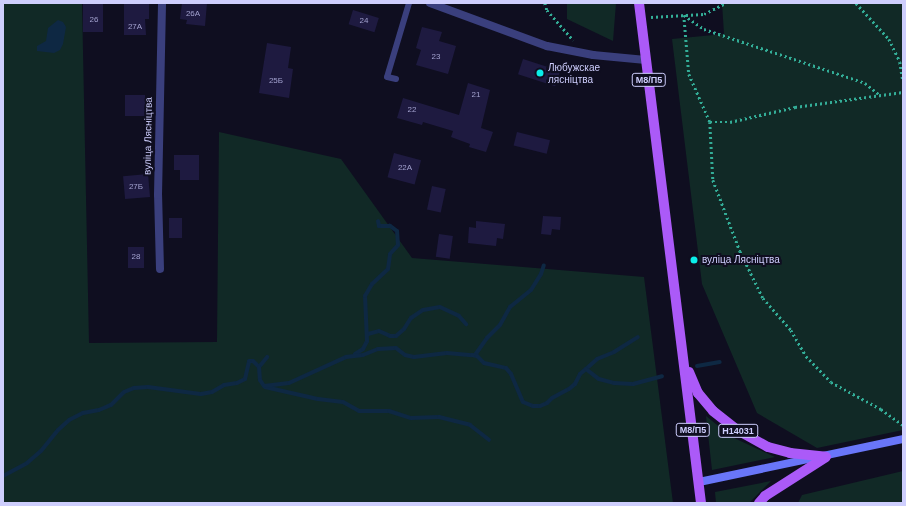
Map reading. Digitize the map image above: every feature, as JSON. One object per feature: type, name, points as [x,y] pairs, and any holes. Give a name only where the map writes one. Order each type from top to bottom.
[{"type":"main road","name":"М8/П5","points":[[639,3],[702,503]]},
{"type":"main road","name":"Н14031","points":[[684,358],[698,394],[713,411],[739,432],[768,447],[790,453],[826,457]]},
{"type":"main road","name":"Н14031","points":[[759,503],[765,496],[826,457]]},
{"type":"street","name":"вуліца Лясніцтва","points":[[160,269],[158,195],[162,3]]},
{"type":"street","points":[[430,3],[526,39],[562,49],[593,55],[646,60]]},
{"type":"street","name":"Н14031","points":[[699,482],[826,457],[903,439]]},
{"type":"lane","points":[[396,79],[387,76],[408,3]]},
{"type":"path","points":[[545,3],[546,10],[576,42]]},
{"type":"path","points":[[641,17],[704,14],[726,3]]},
{"type":"path","points":[[856,3],[889,39],[900,62],[903,81]]},
{"type":"path","points":[[684,15],[704,29],[865,83],[880,96]]},
{"type":"path","points":[[684,15],[689,74],[710,122],[713,180],[740,251],[763,298],[792,330],[806,356],[831,382],[881,409],[903,425]]},
{"type":"path","points":[[710,122],[730,122],[795,107],[903,92]]},
{"type":"green space","points":[[3,3],[82,3],[89,343],[217,342],[219,132],[341,159],[412,258],[644,277],[673,503],[3,503]]},
{"type":"green space","points":[[567,3],[616,3],[613,41],[567,19]]},
{"type":"green space","points":[[722,3],[903,3],[903,430],[817,448],[757,413],[702,284],[672,39],[724,34]]},
{"type":"green space","points":[[706,416],[732,437],[775,457],[712,470]]},
{"type":"green space","points":[[903,471],[903,503],[798,503],[802,495]]},
{"type":"green space","points":[[771,481],[749,503],[716,503],[715,492]]},
{"type":"water","points":[[58,20],[63,22],[66,27],[63,44],[60,50],[54,53],[37,51],[37,46],[46,41],[48,28]]},
{"type":"building","points":[[83,3],[103,3],[103,32],[83,32]]},
{"type":"building","points":[[124,3],[149,3],[149,19],[145,19],[146,35],[124,35]]},
{"type":"building","points":[[182,3],[207,3],[205,26],[186,24],[187,20],[180,19]]},
{"type":"building","points":[[353,10],[379,18],[374,32],[349,24]]},
{"type":"building","points":[[422,27],[442,32],[439,41],[456,46],[448,74],[416,65],[421,50],[416,48]]},
{"type":"building","points":[[267,43],[291,47],[288,68],[293,69],[289,98],[259,93]]},
{"type":"building","name":"Любужскае лясніцтва","points":[[523,59],[560,71],[555,86],[518,74]]},
{"type":"building","points":[[468,83],[490,90],[481,128],[493,132],[486,152],[469,147],[470,144],[451,137],[453,131],[423,122],[422,125],[397,118],[403,98],[459,115]]},
{"type":"building","points":[[125,95],[145,95],[145,116],[125,116]]},
{"type":"building","points":[[517,132],[550,140],[547,154],[514,146]]},
{"type":"building","points":[[394,153],[421,160],[415,184],[388,177]]},
{"type":"building","points":[[174,155],[199,155],[199,180],[180,180],[180,170],[174,170]]},
{"type":"building","points":[[148,174],[150,197],[125,199],[123,176]]},
{"type":"building","points":[[432,186],[446,189],[441,212],[427,209]]},
{"type":"building","points":[[543,216],[561,217],[560,230],[552,229],[551,235],[541,234]]},
{"type":"building","points":[[169,218],[182,218],[182,238],[169,238]]},
{"type":"building","points":[[476,221],[505,224],[503,239],[497,238],[496,246],[468,243],[469,227],[476,228]]},
{"type":"building","points":[[439,234],[453,236],[450,259],[436,257]]},
{"type":"building","points":[[128,247],[144,247],[144,268],[128,268]]},
{"type":"waterway","points":[[355,354],[363,349],[367,341],[365,296],[372,284],[388,269],[390,254],[398,245],[397,231],[390,226],[379,226],[378,221]]},
{"type":"waterway","points":[[475,355],[487,338],[500,325],[510,307],[531,290],[541,274],[544,265]]},
{"type":"waterway","points":[[368,334],[379,331],[390,336],[396,336],[404,329],[411,318],[423,310],[440,307],[459,316],[466,324]]},
{"type":"waterway","points":[[586,369],[597,359],[614,352],[638,337]]},
{"type":"waterway","points":[[3,476],[27,463],[41,451],[58,430],[69,420],[83,413],[99,410],[111,405],[124,392],[134,388],[148,387],[201,394],[212,392],[224,385],[237,383],[245,379],[249,361],[253,361],[259,367],[260,380],[264,386],[289,383],[346,357],[363,355],[378,349],[396,348],[405,355],[414,357],[447,353],[472,355],[477,356],[484,363],[506,368],[511,374],[523,402],[533,406],[540,406],[547,403],[552,398],[569,389],[575,384],[580,374],[586,369],[599,379],[614,383],[633,384],[662,376]]},
{"type":"waterway","points":[[259,367],[267,357]]},
{"type":"waterway","points":[[697,366],[720,362]]},
{"type":"waterway","points":[[265,387],[318,399],[343,402],[359,411],[389,411],[411,418],[439,417],[470,425],[489,440]]},
{"type":"place","name":"Любужскае лясніцтва","points":[[540,73]]},
{"type":"place","name":"вуліца Лясніцтва","points":[[694,260]]}]
